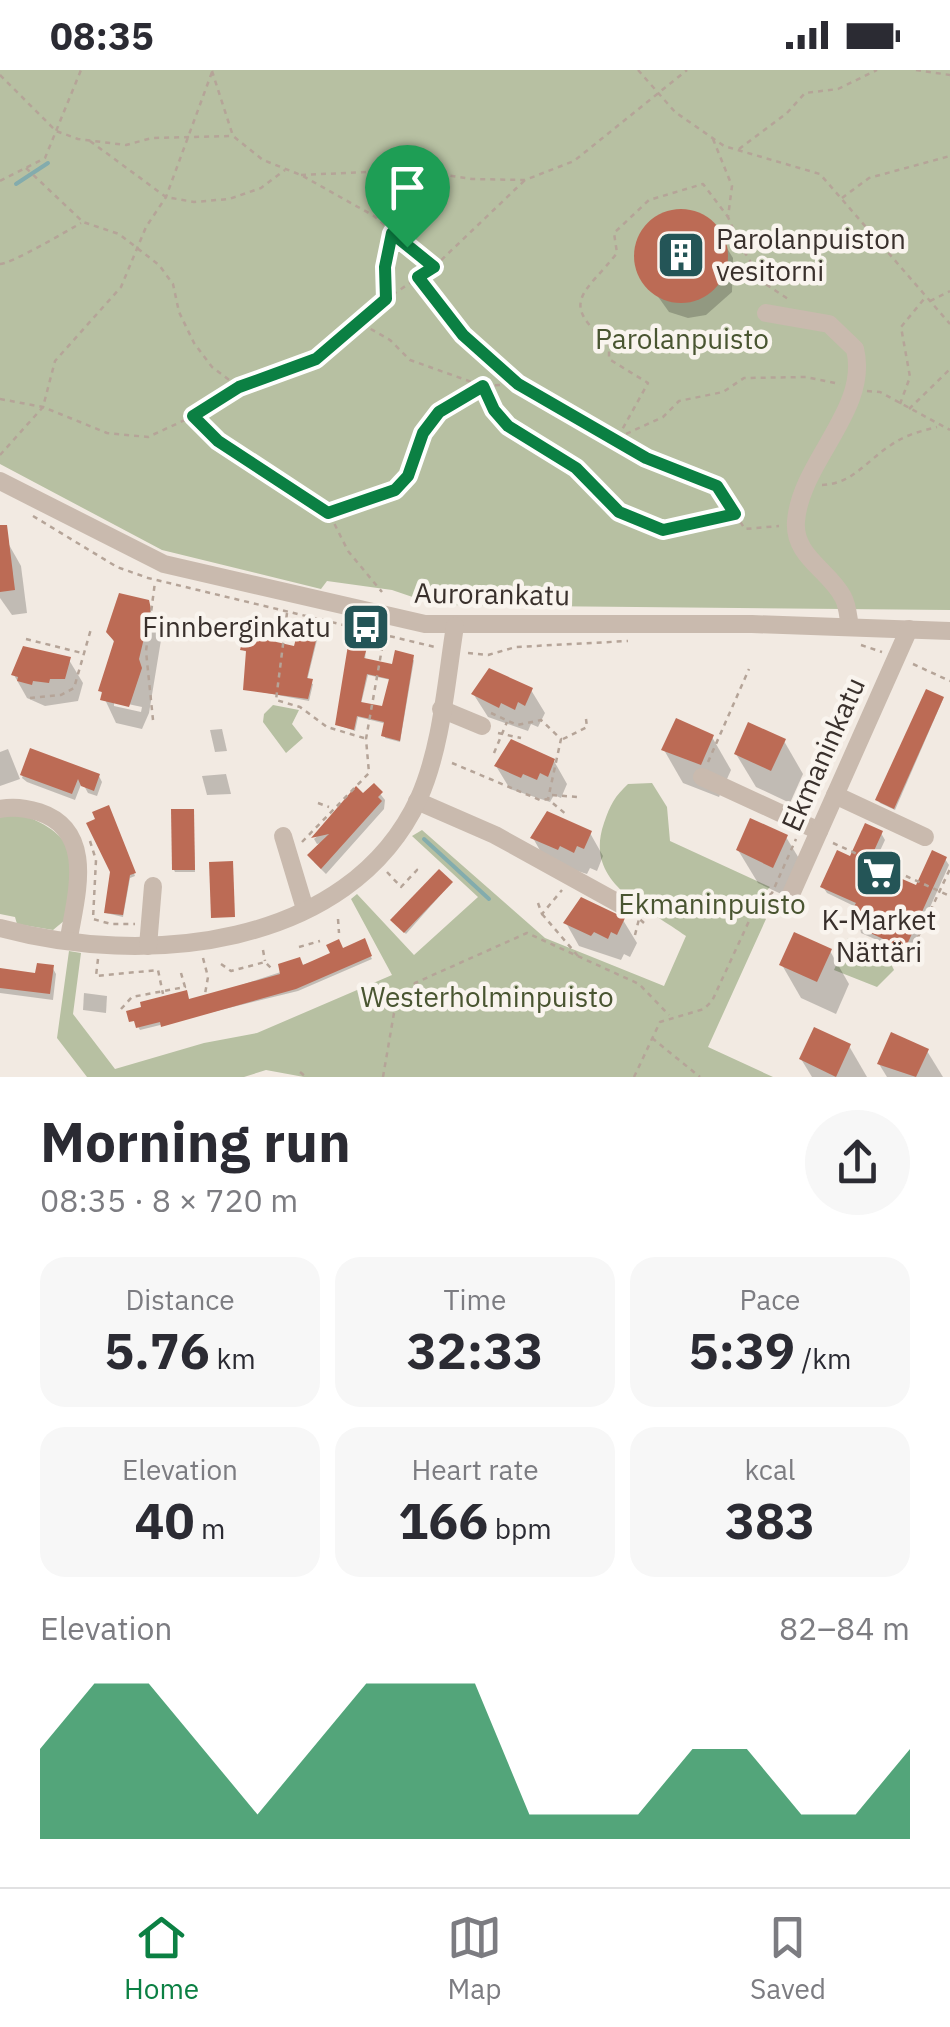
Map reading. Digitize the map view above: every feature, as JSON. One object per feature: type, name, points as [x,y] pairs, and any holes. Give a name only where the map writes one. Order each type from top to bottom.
[{"type":"street","points":[[766,313],[829,324],[848,339],[858,359],[854,389],[805,486],[796,521],[801,547],[844,597],[850,627]]},
{"type":"street","name":"Aurorankatu","points":[[0,481],[164,564],[358,611],[455,626],[950,631]]},
{"type":"street","points":[[0,928],[148,946],[216,940],[305,910],[358,877],[390,843],[417,801],[441,710],[455,626]]},
{"type":"street","name":"Ekmaninkatu","points":[[780,897],[835,795],[888,655],[909,630]]},
{"type":"street","points":[[441,710],[486,719]]},
{"type":"street","points":[[702,777],[813,830]]},
{"type":"street","points":[[835,795],[924,838]]},
{"type":"street","points":[[417,801],[495,835],[620,904]]},
{"type":"street","points":[[0,809],[24,808],[48,815],[74,842],[79,866],[69,938]]},
{"type":"street","points":[[285,843],[305,910]]},
{"type":"street","points":[[148,946],[153,886]]},
{"type":"path","points":[[0,181],[45,158],[81,70]]},
{"type":"path","points":[[638,70],[674,112],[712,136],[739,150],[820,174],[950,324]]},
{"type":"path","points":[[301,175],[412,170],[472,179],[525,180],[574,161],[687,70]]},
{"type":"path","points":[[739,150],[787,113],[805,93],[838,89],[877,70]]},
{"type":"path","points":[[916,70],[950,75]]},
{"type":"path","points":[[0,455],[42,407],[55,361],[121,287],[136,250],[166,197],[212,71]]},
{"type":"path","points":[[212,71],[233,136],[263,160],[301,175],[374,216],[434,267]]},
{"type":"path","points":[[0,75],[56,131],[90,140],[126,145],[188,135],[205,139],[233,136]]},
{"type":"path","points":[[712,136],[732,186],[728,217]]},
{"type":"path","points":[[90,140],[166,197],[194,202],[229,199],[260,188],[286,169]]},
{"type":"path","points":[[841,199],[869,178],[950,156]]},
{"type":"path","points":[[26,168],[82,222],[119,234],[159,266],[173,284],[179,312],[194,343],[212,367],[239,387]]},
{"type":"path","points":[[0,400],[42,407],[107,433],[148,436],[193,416],[239,387],[316,359],[386,299],[434,267],[525,180]]},
{"type":"path","points":[[618,438],[628,412],[648,383],[610,359],[608,342],[589,327],[578,310],[580,294],[617,253],[614,233],[649,200],[703,184],[728,217],[764,284],[786,296],[799,317]]},
{"type":"path","points":[[0,264],[10,264],[30,248],[82,222]]},
{"type":"path","points":[[386,299],[385,267],[392,233]]},
{"type":"path","points":[[418,277],[463,335],[518,384],[618,438],[646,458],[717,486],[745,529],[764,530],[796,521]]},
{"type":"path","points":[[899,405],[910,377],[902,327],[928,299],[950,291]]},
{"type":"path","points":[[361,324],[390,340],[410,360],[483,386],[518,384]]},
{"type":"path","points":[[909,410],[950,369]]},
{"type":"path","points":[[618,438],[663,417],[679,401],[723,392],[744,378],[806,377],[880,392],[938,427],[950,430]]},
{"type":"path","points":[[483,386],[494,410],[508,426],[576,468],[619,512],[663,530],[735,514]]},
{"type":"path","points":[[328,513],[395,490],[408,476],[423,433],[439,412],[483,386]]},
{"type":"path","points":[[193,416],[218,441],[328,513],[348,551],[382,592]]},
{"type":"path","points":[[805,486],[834,485],[863,470],[890,445],[938,427]]},
{"type":"path","points":[[153,720],[146,651],[155,581]]},
{"type":"path","points":[[287,613],[276,700],[300,707],[327,727],[366,739]]},
{"type":"path","points":[[30,698],[69,692],[92,628]]},
{"type":"path","points":[[285,843],[309,838],[330,808],[370,773],[366,739],[384,636]]},
{"type":"path","points":[[26,639],[84,653]]},
{"type":"path","points":[[876,664],[888,655],[950,681]]},
{"type":"path","points":[[702,777],[749,669]]},
{"type":"path","points":[[541,720],[542,713]]},
{"type":"path","points":[[486,719],[508,720],[517,725],[541,720]]},
{"type":"path","points":[[486,719],[502,734],[521,738],[517,725]]},
{"type":"path","points":[[494,753],[508,720]]},
{"type":"path","points":[[541,720],[561,740]]},
{"type":"path","points":[[561,740],[588,727],[586,720]]},
{"type":"path","points":[[634,1077],[650,1037],[670,1016],[709,1006],[756,906],[780,897],[813,830],[848,725]]},
{"type":"path","points":[[549,797],[561,740]]},
{"type":"path","points":[[452,763],[540,800],[578,797]]},
{"type":"path","points":[[549,797],[568,816]]},
{"type":"path","points":[[318,802],[330,808]]},
{"type":"path","points":[[813,830],[950,896]]},
{"type":"path","points":[[88,838],[96,860],[94,919],[130,926],[138,914]]},
{"type":"path","points":[[381,867],[401,887],[417,870],[413,866]]},
{"type":"path","points":[[909,956],[950,869]]},
{"type":"path","points":[[542,914],[572,878]]},
{"type":"path","points":[[538,903],[542,914],[579,957]]},
{"type":"path","points":[[634,935],[640,918]]},
{"type":"path","points":[[338,919],[339,933]]},
{"type":"path","points":[[384,1077],[394,1013],[416,983],[527,933],[640,984],[670,1016]]},
{"type":"path","points":[[299,946],[320,941]]},
{"type":"path","points":[[263,950],[265,962],[273,970]]},
{"type":"path","points":[[100,952],[96,976],[158,970],[163,994]]},
{"type":"path","points":[[201,952],[208,977],[204,994]]},
{"type":"path","points":[[221,964],[229,972],[265,962]]},
{"type":"path","points":[[121,1009],[132,998],[184,988],[180,973]]},
{"type":"path","points":[[650,1037],[700,1077]]},
{"type":"path","points":[[300,1072],[306,1077]]},
{"type":"green space","name":"Parolanpuisto","points":[[0,70],[950,70],[950,610],[436,605],[392,590],[327,581],[321,589],[162,550],[0,464]]},
{"type":"green space","points":[[273,705],[299,710],[292,724],[303,738],[286,753],[263,722],[264,714]]},
{"type":"green space","name":"Westerholminpuisto","points":[[652,783],[667,807],[670,841],[770,887],[752,906],[766,919],[708,1047],[773,1077],[304,1077],[266,1070],[244,1077],[87,1077],[57,1038],[69,951],[81,953],[73,1014],[115,1069],[204,1043],[257,1033],[392,975],[351,899],[357,894],[414,955],[478,897],[412,836],[422,830],[545,938],[664,986],[686,936],[622,891],[602,862],[600,844],[613,801],[628,784]]},
{"type":"green space","points":[[19,813],[55,832],[69,853],[65,920],[53,930],[17,924],[15,917],[0,914],[0,815]]},
{"type":"green space","points":[[848,938],[888,958],[894,970],[877,987],[834,970]]},
{"type":"building","name":"Parolanpuiston vesitorni","points":[[681,209],[699,213],[714,223],[724,238],[728,256],[724,274],[714,289],[699,299],[681,303],[663,299],[648,289],[638,274],[634,256],[638,238],[648,223],[663,213]]},
{"type":"building","points":[[0,525],[7,525],[15,590],[0,592]]},
{"type":"building","points":[[119,593],[149,600],[151,609],[139,659],[142,668],[129,707],[100,700],[102,692],[98,691],[114,641],[106,632]]},
{"type":"building","points":[[249,616],[267,620],[265,630],[274,632],[272,641],[294,646],[299,627],[318,632],[307,678],[313,679],[308,699],[243,690],[246,651],[240,650]]},
{"type":"building","points":[[349,639],[368,644],[364,658],[392,664],[395,650],[414,655],[400,741],[381,736],[384,722],[357,716],[354,730],[335,725]],"holes":[[[367,674],[389,679],[382,706],[361,702]]]},
{"type":"building","points":[[23,646],[71,657],[65,679],[33,681],[32,685],[17,681],[18,677],[11,675]]},
{"type":"building","points":[[489,668],[533,688],[525,706],[518,702],[515,710],[501,703],[499,708],[471,694]]},
{"type":"building","points":[[926,689],[944,697],[894,809],[875,800]]},
{"type":"building","points":[[676,718],[714,735],[701,765],[661,750]]},
{"type":"building","points":[[748,722],[786,739],[771,771],[734,754]]},
{"type":"building","points":[[511,739],[555,759],[548,777],[540,773],[537,780],[523,774],[521,778],[494,766]]},
{"type":"building","points":[[30,748],[100,774],[94,791],[81,786],[78,779],[72,794],[20,775]]},
{"type":"building","points":[[374,783],[383,792],[378,797],[382,801],[321,869],[307,855],[329,834],[311,838],[356,786],[363,793]]},
{"type":"building","points":[[109,805],[136,873],[130,875],[123,915],[104,913],[110,872],[86,823],[95,819],[92,812]]},
{"type":"building","points":[[171,809],[194,809],[195,870],[172,870]]},
{"type":"building","points":[[547,811],[592,831],[584,849],[577,846],[574,853],[560,846],[558,850],[530,838]]},
{"type":"building","points":[[750,818],[788,835],[773,868],[736,850]]},
{"type":"building","points":[[865,823],[883,831],[868,864],[916,885],[932,850],[947,857],[905,949],[855,926],[860,914],[852,910],[856,903],[820,887],[837,850],[850,856]]},
{"type":"building","points":[[233,861],[235,917],[211,918],[209,862]]},
{"type":"building","points":[[439,869],[453,882],[404,933],[390,920]]},
{"type":"building","points":[[581,897],[625,918],[617,935],[611,932],[608,939],[594,932],[591,936],[563,923]]},
{"type":"building","points":[[794,932],[832,949],[817,982],[779,965]]},
{"type":"building","points":[[365,938],[372,956],[296,989],[161,1027],[160,1022],[136,1028],[134,1021],[129,1022],[126,1011],[141,1007],[140,1002],[187,990],[189,999],[280,974],[278,964],[300,957],[303,965],[330,953],[326,945],[339,939],[343,948]]},
{"type":"building","points":[[37,963],[54,965],[50,994],[0,988],[0,968],[35,973]]},
{"type":"building","points":[[814,1027],[851,1044],[836,1077],[799,1059]]},
{"type":"building","points":[[891,1032],[929,1049],[916,1077],[877,1064]]},
{"type":"waterway","points":[[16,184],[48,163]]},
{"type":"waterway","points":[[424,839],[489,899]]},
{"type":"place","name":"Parolanpuiston vesitorni","points":[[681,255]]},
{"type":"place","name":"Finnberginkatu","points":[[366,627]]},
{"type":"place","name":"K-Market Nättäri","points":[[879,873]]},
{"type":"route","points":[[392,233],[407,247],[434,267],[418,277],[443,312],[518,384],[618,438],[646,458],[717,486],[735,514],[663,530],[619,512],[576,468],[508,426],[494,410],[483,386],[439,412],[423,433],[408,476],[395,490],[364,504],[328,513],[218,441],[193,416],[239,387],[316,359],[361,324],[386,299],[385,267],[392,233]]},
{"type":"park label","name":"Ekmaninpuisto","points":[[712,904]]}]
